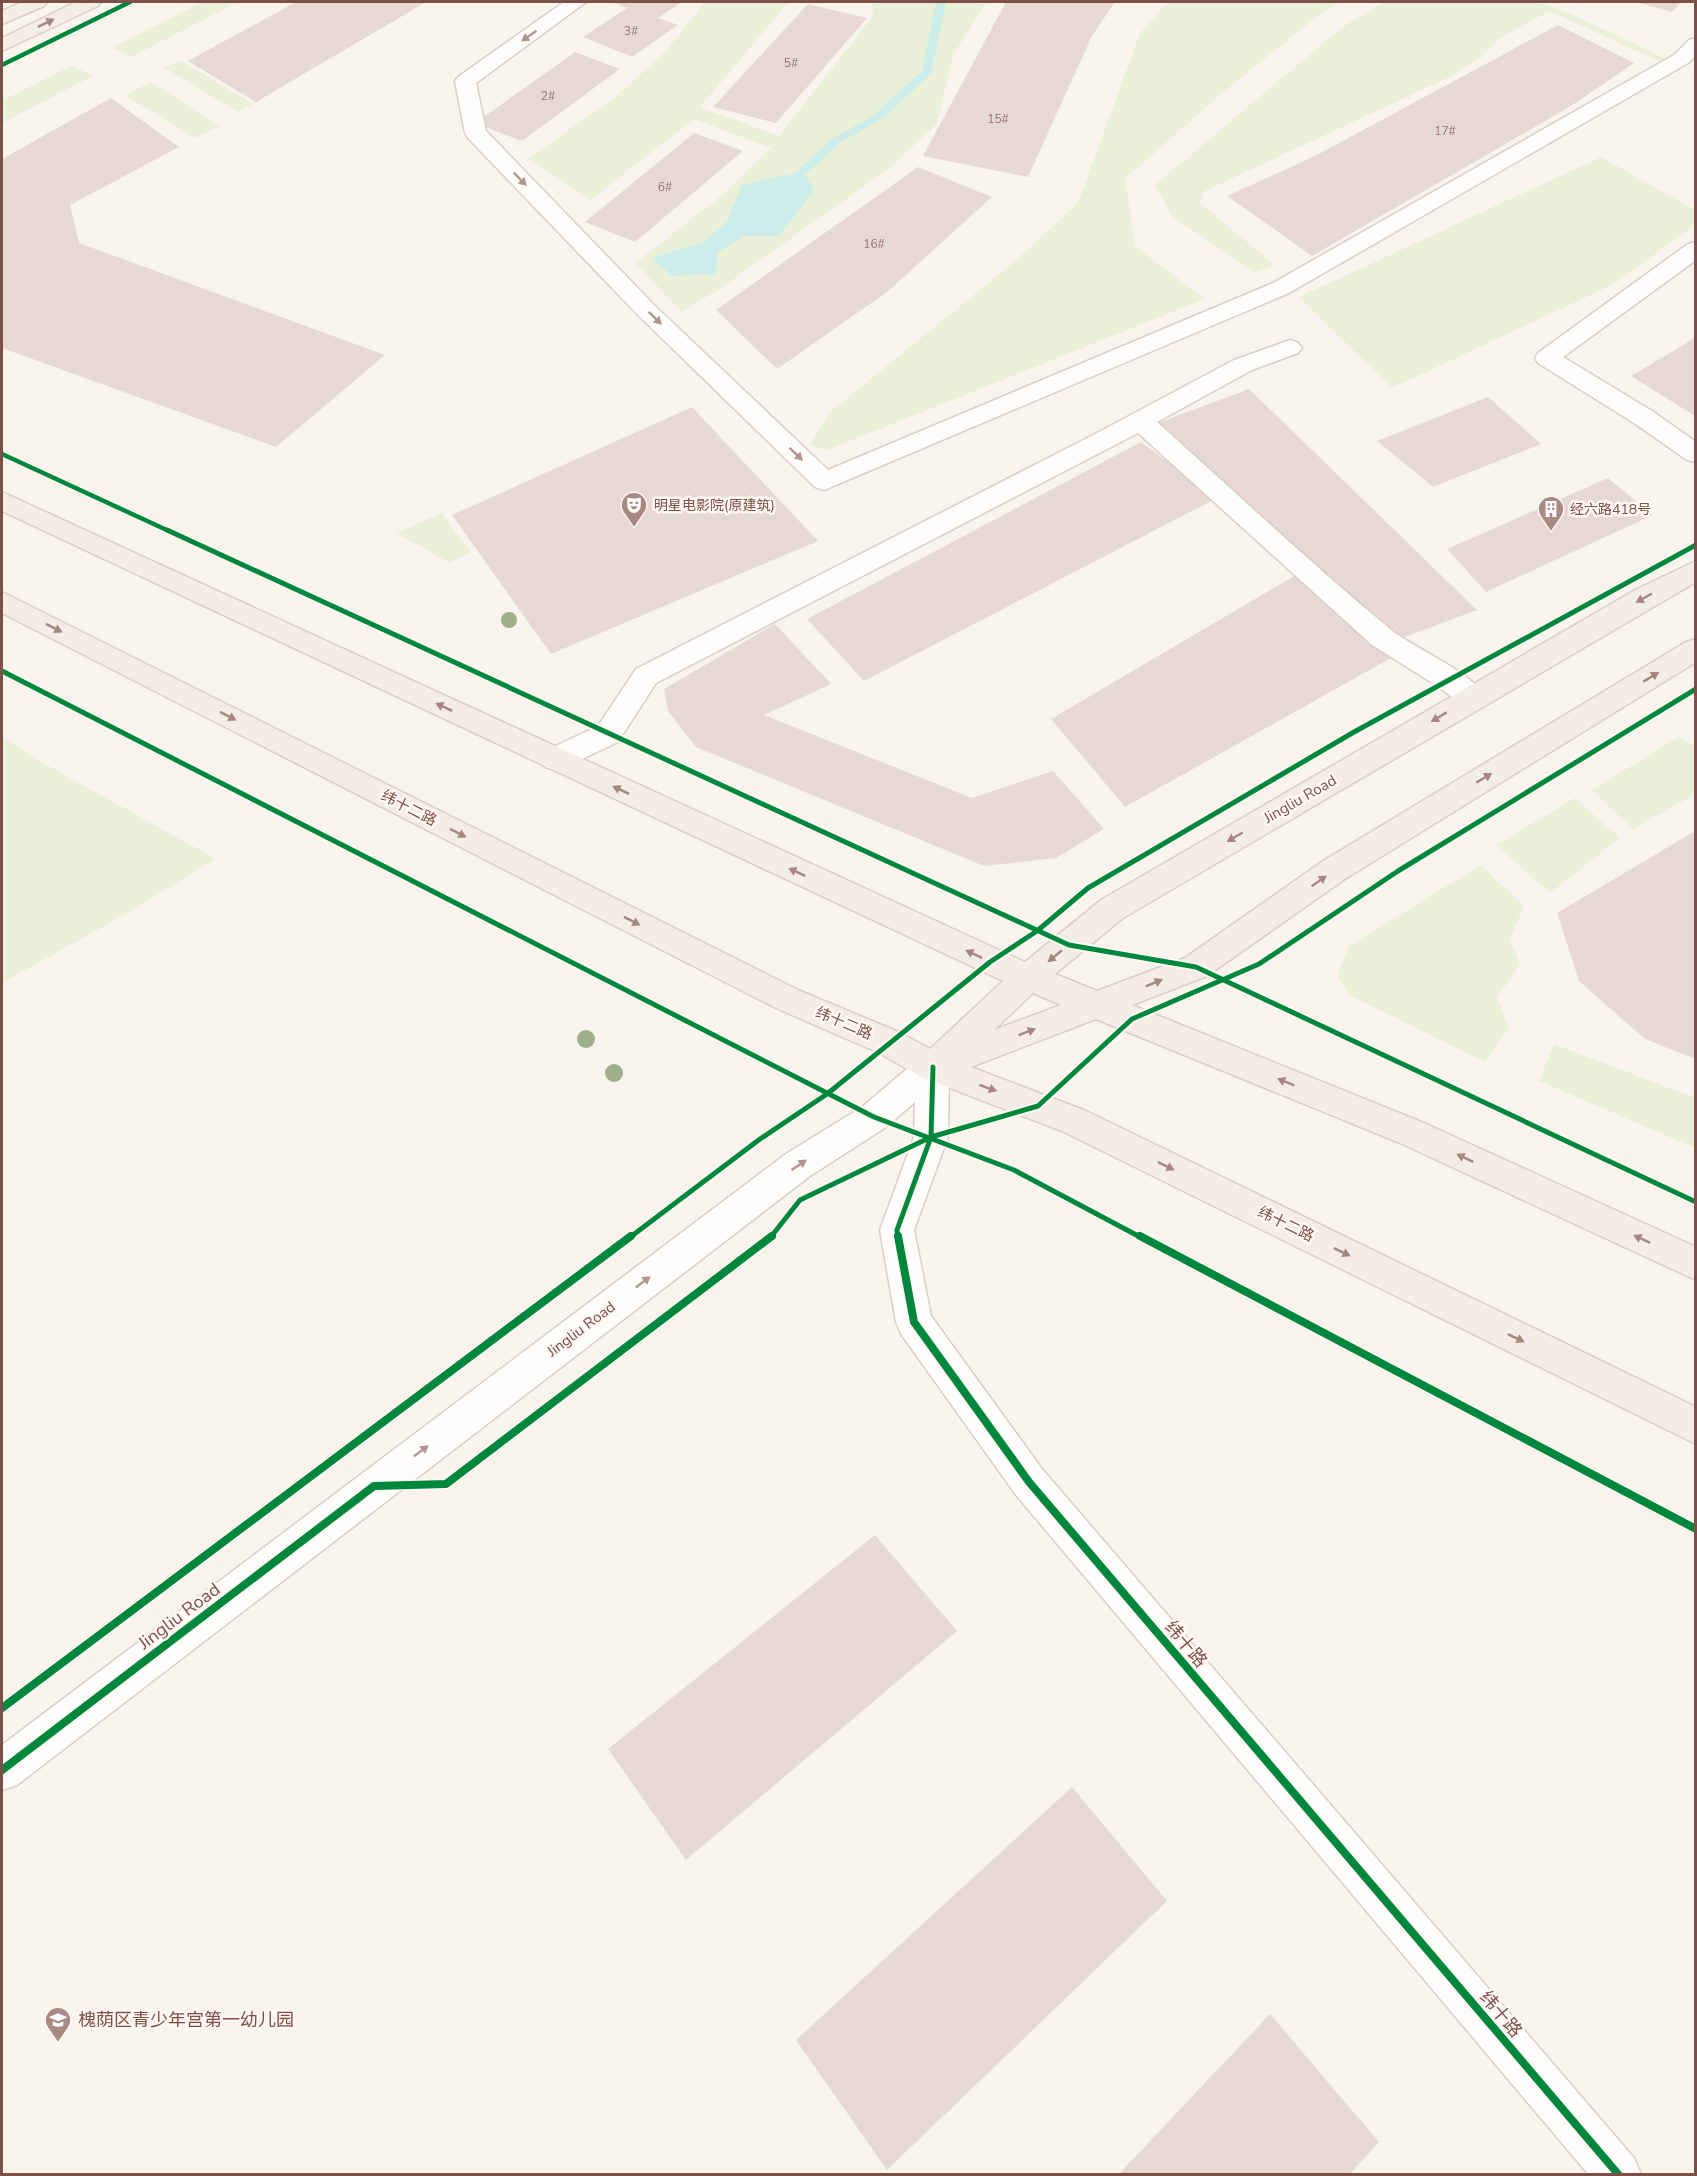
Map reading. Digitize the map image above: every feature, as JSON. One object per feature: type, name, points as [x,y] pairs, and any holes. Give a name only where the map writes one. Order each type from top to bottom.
[{"type":"main road","points":[[2,18],[37,2]]},
{"type":"main road","points":[[2,45],[91,2]]},
{"type":"main road","points":[[2,501],[1028,978],[1412,1133],[1695,1264]]},
{"type":"main road","name":"Jingliu Road","points":[[933,1067],[1028,978],[1112,909],[1695,570]]},
{"type":"main road","name":"纬十二路","points":[[3,604],[787,999],[890,1043],[933,1067],[1074,1121],[1695,1426]]},
{"type":"main road","name":"Jingliu Road","points":[[933,1067],[1196,967],[1334,870],[1695,649]]},
{"type":"street","points":[[576,2],[465,81],[476,133],[646,310],[824,481],[1281,288],[1681,59],[1695,44]]},
{"type":"street","points":[[1695,249],[1547,358],[1643,417],[1695,454]]},
{"type":"street","points":[[555,759],[608,734],[646,676],[1140,421],[1243,365],[1290,348]]},
{"type":"street","points":[[1140,421],[1382,638],[1439,673],[1472,698]]},
{"type":"street","name":"Jingliu Road","points":[[2,1770],[788,1172],[874,1117],[933,1067]]},
{"type":"street","name":"纬十路","points":[[933,1067],[931,1137],[897,1230],[914,1322],[1029,1482],[1618,2175]]},
{"type":"green space","points":[[202,2],[238,2],[131,57],[112,47]]},
{"type":"green space","points":[[705,2],[789,2],[700,107],[779,136],[873,16],[872,2],[987,2],[953,55],[937,124],[887,170],[724,286],[682,312],[635,263],[725,193],[771,148],[694,119],[591,200],[528,159],[619,94],[666,51]]},
{"type":"green space","points":[[1168,2],[1340,2],[1320,14],[1221,94],[1125,179],[1135,246],[1205,299],[827,450],[810,445],[830,412],[1013,263],[1078,203],[1140,33]]},
{"type":"green space","points":[[1382,2],[1539,2],[1562,10],[1667,59],[1659,61],[1549,11],[1499,39],[1481,56],[1454,75],[1203,192],[1200,203],[1275,265],[1254,272],[1172,216],[1155,185],[1340,29]]},
{"type":"green space","points":[[180,60],[254,104],[238,112],[164,68]]},
{"type":"green space","points":[[72,65],[93,76],[2,123],[2,101]]},
{"type":"green space","points":[[151,82],[220,126],[194,138],[125,95]]},
{"type":"green space","points":[[1601,157],[1695,210],[1695,225],[1614,284],[1392,388],[1299,297]]},
{"type":"green space","points":[[442,513],[470,552],[450,563],[396,533]]},
{"type":"green space","points":[[1680,736],[1695,747],[1695,794],[1633,829],[1592,790]]},
{"type":"green space","points":[[2,737],[45,764],[216,859],[124,915],[2,983]]},
{"type":"green space","points":[[1575,798],[1620,838],[1550,893],[1496,845]]},
{"type":"green space","points":[[1481,865],[1524,906],[1510,939],[1520,964],[1497,998],[1509,1028],[1485,1062],[1349,995],[1338,975],[1349,946]]},
{"type":"green space","points":[[1554,1044],[1695,1098],[1695,1148],[1539,1081]]},
{"type":"water","points":[[803,171],[814,190],[779,236],[744,236],[718,252],[716,274],[672,276],[652,258],[704,242],[727,221],[742,185]]},
{"type":"building","points":[[296,2],[426,2],[256,102],[188,61]]},
{"type":"building","points":[[611,2],[682,2],[658,18],[678,25],[632,57],[583,37],[627,8]]},
{"type":"building","points":[[1006,2],[1115,2],[1092,36],[1028,177],[923,156]]},
{"type":"building","points":[[1636,2],[1681,2],[1672,12]]},
{"type":"building","points":[[808,4],[867,18],[776,123],[713,107]]},
{"type":"building","points":[[1558,25],[1634,63],[1571,106],[1312,256],[1227,196],[1315,156]]},
{"type":"building","points":[[575,52],[620,69],[522,141],[475,123]]},
{"type":"building","points":[[111,98],[179,147],[70,205],[79,243],[385,355],[276,447],[2,348],[2,159]]},
{"type":"building","points":[[694,133],[743,151],[635,242],[585,222]]},
{"type":"building","points":[[918,167],[992,197],[887,292],[777,369],[716,310]]},
{"type":"building","points":[[1695,338],[1695,416],[1631,376]]},
{"type":"building","points":[[1249,389],[1477,610],[1397,640],[1155,424]]},
{"type":"building","points":[[1488,397],[1541,444],[1433,487],[1377,441]]},
{"type":"building","name":"明星电影院(原建筑)","points":[[692,407],[818,541],[551,654],[452,515]]},
{"type":"building","points":[[1141,442],[1217,498],[864,681],[807,619]]},
{"type":"building","name":"经六路418号","points":[[1608,478],[1653,515],[1486,592],[1447,549]]},
{"type":"building","points":[[1296,575],[1391,658],[1125,807],[1051,719]]},
{"type":"building","points":[[775,624],[831,684],[764,715],[972,798],[1053,771],[1104,829],[1056,858],[984,866],[696,747],[668,711],[664,689]]},
{"type":"building","points":[[1695,831],[1695,1059],[1645,1039],[1579,981],[1557,913]]},
{"type":"building","points":[[875,1535],[957,1631],[686,1860],[608,1749]]},
{"type":"building","points":[[1072,1787],[1167,1901],[887,2170],[796,2040]]},
{"type":"building","points":[[1270,2014],[1379,2142],[1350,2174],[1119,2174]]},
{"type":"waterway","points":[[803,171],[837,140],[878,117],[927,72],[941,2]]},
{"type":"cycle path","points":[[2,65],[130,2]]},
{"type":"cycle path","points":[[2,454],[1069,945],[1196,967],[1696,1202]]},
{"type":"cycle path","points":[[2,1708],[760,1139],[827,1094],[990,962],[1037,931],[1088,888],[1354,732],[1696,545]]},
{"type":"cycle path","points":[[2,671],[874,1117],[1014,1170],[1696,1529]]},
{"type":"cycle path","points":[[2,1770],[374,1486],[446,1484],[771,1237],[800,1200],[931,1137],[1038,1106],[1132,1019],[1259,964],[1398,871],[1696,689]]},
{"type":"cycle path","points":[[933,1067],[931,1137],[897,1230],[914,1322],[1029,1482],[1618,2174]]},
{"type":"place","name":"明星电影院(原建筑)","points":[[634,528]]},
{"type":"place","name":"经六路418号","points":[[1551,532]]},
{"type":"place","name":"槐荫区青少年宫第一幼儿园","points":[[58,2043]]}]
